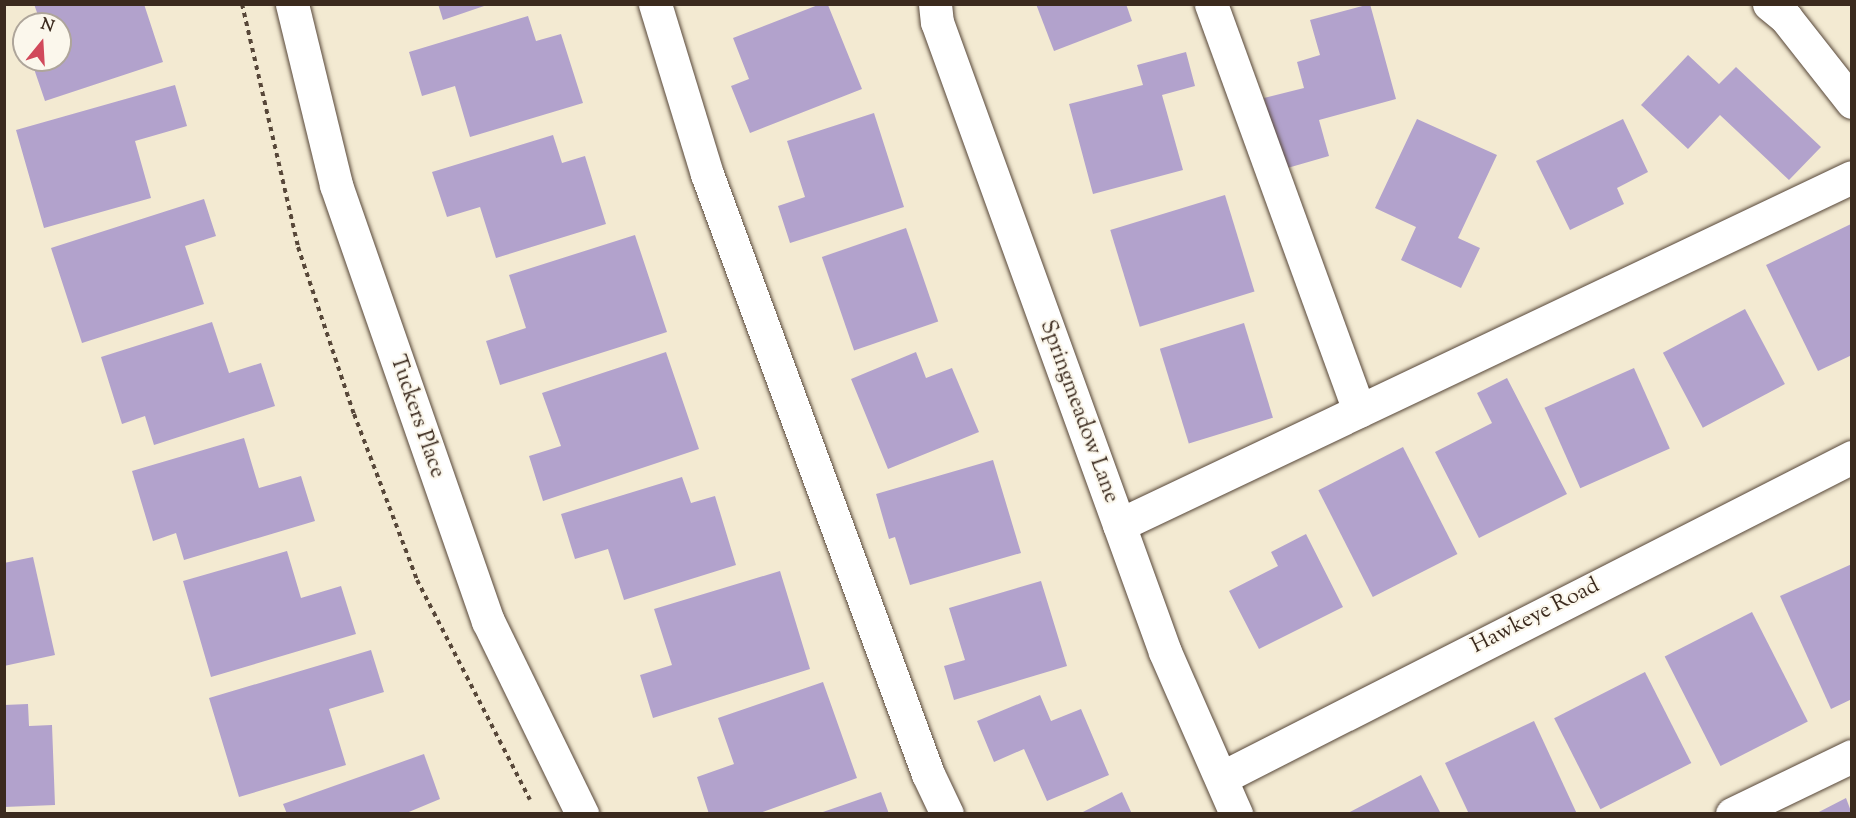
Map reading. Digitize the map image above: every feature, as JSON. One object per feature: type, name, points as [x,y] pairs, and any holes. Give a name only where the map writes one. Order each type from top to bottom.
[{"type":"street","name":"Tuckers Place","points":[[292,4],[336,185],[488,621],[582,813]]},
{"type":"street","points":[[655,4],[707,174],[928,774],[947,813]]},
{"type":"street","name":"Springmeadow Lane","points":[[935,4],[937,22],[1165,652],[1236,813]]},
{"type":"street","points":[[1211,4],[1359,411]]},
{"type":"street","points":[[1769,4],[1786,18],[1851,102]]},
{"type":"street","points":[[1119,525],[1851,177]]},
{"type":"street","name":"Hawkeye Road","points":[[1221,778],[1851,457]]},
{"type":"street","points":[[1732,813],[1851,756]]},
{"type":"path","points":[[242,4],[298,247],[354,414],[417,580],[532,803]]},
{"type":"building","points":[[34,4],[144,4],[163,62],[45,101],[35,72],[72,72],[72,12],[37,12]]},
{"type":"building","points":[[438,4],[487,4],[487,5],[443,20]]},
{"type":"building","points":[[1036,4],[1126,4],[1132,21],[1054,51]]},
{"type":"building","points":[[1370,4],[1396,99],[1319,120],[1329,156],[1284,169],[1264,98],[1304,88],[1297,62],[1320,55],[1310,20]]},
{"type":"building","points":[[818,5],[828,5],[862,89],[750,133],[731,86],[749,79],[733,38]]},
{"type":"building","points":[[528,16],[536,41],[561,34],[583,103],[470,137],[455,86],[422,96],[409,52]]},
{"type":"building","points":[[1186,52],[1195,86],[1162,95],[1183,170],[1093,194],[1069,104],[1143,85],[1137,65]]},
{"type":"building","points":[[1688,55],[1719,84],[1736,67],[1821,147],[1789,180],[1720,115],[1688,149],[1641,105]]},
{"type":"building","points":[[175,85],[187,126],[135,141],[151,198],[44,228],[16,130]]},
{"type":"building","points":[[874,113],[904,207],[790,243],[778,206],[805,197],[787,141]]},
{"type":"building","points":[[1417,119],[1497,155],[1458,238],[1480,248],[1461,288],[1401,260],[1416,227],[1375,208]]},
{"type":"building","points":[[1623,119],[1648,172],[1617,188],[1624,204],[1570,230],[1536,161]]},
{"type":"building","points":[[553,135],[562,163],[585,156],[606,224],[496,258],[480,207],[447,217],[432,172]]},
{"type":"building","points":[[1225,195],[1255,292],[1140,327],[1110,230]]},
{"type":"building","points":[[204,199],[216,236],[185,246],[204,304],[82,343],[51,248]]},
{"type":"building","points":[[1851,224],[1852,355],[1818,371],[1766,265]]},
{"type":"building","points":[[906,228],[938,322],[854,351],[822,257]]},
{"type":"building","points":[[635,235],[667,332],[500,385],[486,341],[526,328],[509,275]]},
{"type":"building","points":[[1745,309],[1785,384],[1703,428],[1663,353]]},
{"type":"building","points":[[212,322],[229,373],[261,363],[275,406],[154,445],[145,416],[122,424],[101,357]]},
{"type":"building","points":[[1244,323],[1273,418],[1189,443],[1160,349]]},
{"type":"building","points":[[666,352],[699,449],[543,501],[529,456],[561,446],[542,393]]},
{"type":"building","points":[[916,352],[926,378],[952,368],[979,432],[888,469],[851,379]]},
{"type":"building","points":[[1634,368],[1670,448],[1580,488],[1544,408]]},
{"type":"building","points":[[1507,378],[1567,494],[1479,538],[1435,452],[1492,423],[1477,393]]},
{"type":"building","points":[[244,438],[259,488],[301,476],[315,521],[184,560],[176,533],[153,541],[132,471]]},
{"type":"building","points":[[1403,447],[1457,554],[1373,597],[1318,490]]},
{"type":"building","points":[[993,460],[1021,553],[910,585],[895,537],[889,539],[876,494]]},
{"type":"building","points":[[682,477],[691,503],[715,496],[736,565],[624,600],[608,549],[575,559],[561,514]]},
{"type":"building","points":[[1306,534],[1343,607],[1259,649],[1229,591],[1278,566],[1271,552]]},
{"type":"building","points":[[287,551],[301,598],[341,586],[356,634],[211,677],[183,581]]},
{"type":"building","points":[[33,557],[55,655],[4,666],[4,563]]},
{"type":"building","points":[[1852,564],[1852,699],[1831,709],[1780,596]]},
{"type":"building","points":[[780,571],[810,669],[653,718],[640,675],[672,665],[654,609]]},
{"type":"building","points":[[1041,581],[1067,666],[954,700],[944,666],[965,660],[949,608]]},
{"type":"building","points":[[1752,612],[1808,722],[1721,766],[1665,656]]},
{"type":"building","points":[[371,650],[384,692],[329,709],[346,765],[239,797],[209,698]]},
{"type":"building","points":[[1645,672],[1691,763],[1600,809],[1554,718]]},
{"type":"building","points":[[823,682],[857,778],[757,814],[709,814],[697,777],[734,764],[718,718]]},
{"type":"building","points":[[1040,695],[1051,721],[1081,709],[1109,775],[1047,801],[1024,749],[994,762],[977,721]]},
{"type":"building","points":[[28,704],[29,726],[52,725],[55,805],[4,807],[4,705]]},
{"type":"building","points":[[1534,721],[1577,814],[1469,814],[1445,763]]},
{"type":"building","points":[[424,754],[440,799],[404,814],[287,814],[283,804]]},
{"type":"building","points":[[1421,775],[1441,814],[1346,814]]},
{"type":"building","points":[[881,792],[889,814],[820,814],[820,813]]},
{"type":"building","points":[[1122,792],[1132,814],[1079,814]]},
{"type":"building","points":[[1846,798],[1852,814],[1815,814]]}]
